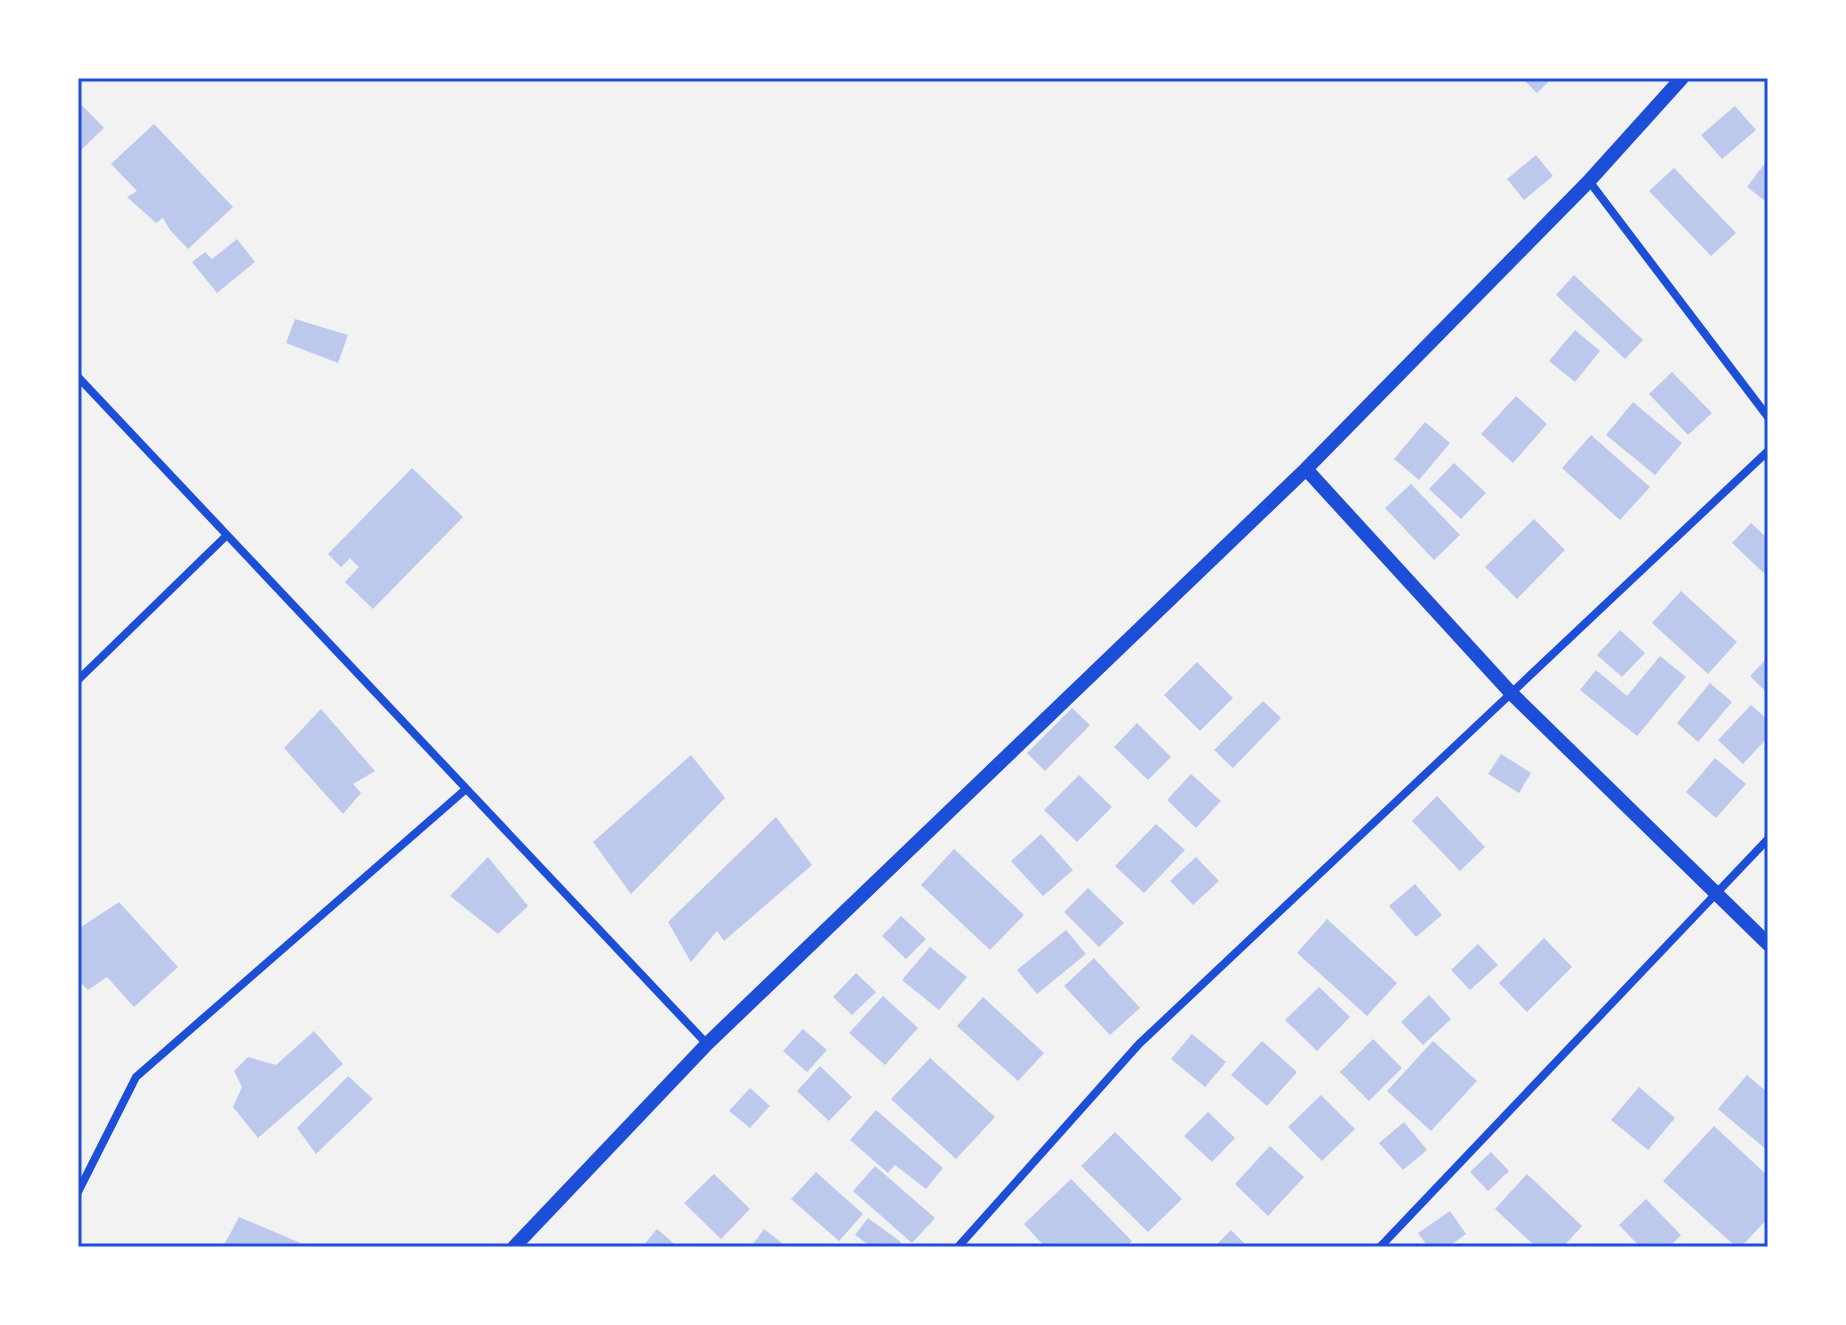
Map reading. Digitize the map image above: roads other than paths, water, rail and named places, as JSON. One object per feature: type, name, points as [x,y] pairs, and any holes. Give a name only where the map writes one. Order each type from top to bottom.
[{"type":"street","points":[[514,1247],[707,1044],[1306,469],[1589,181],[1682,78]]},
{"type":"street","points":[[1589,181],[1768,417]]},
{"type":"street","points":[[78,377],[707,1044]]},
{"type":"street","points":[[958,1247],[1139,1044],[1768,451]]},
{"type":"street","points":[[1306,469],[1511,693],[1768,944]]},
{"type":"street","points":[[78,680],[227,535]]},
{"type":"street","points":[[78,1192],[136,1077],[466,789]]},
{"type":"street","points":[[1380,1247],[1768,839]]}]
